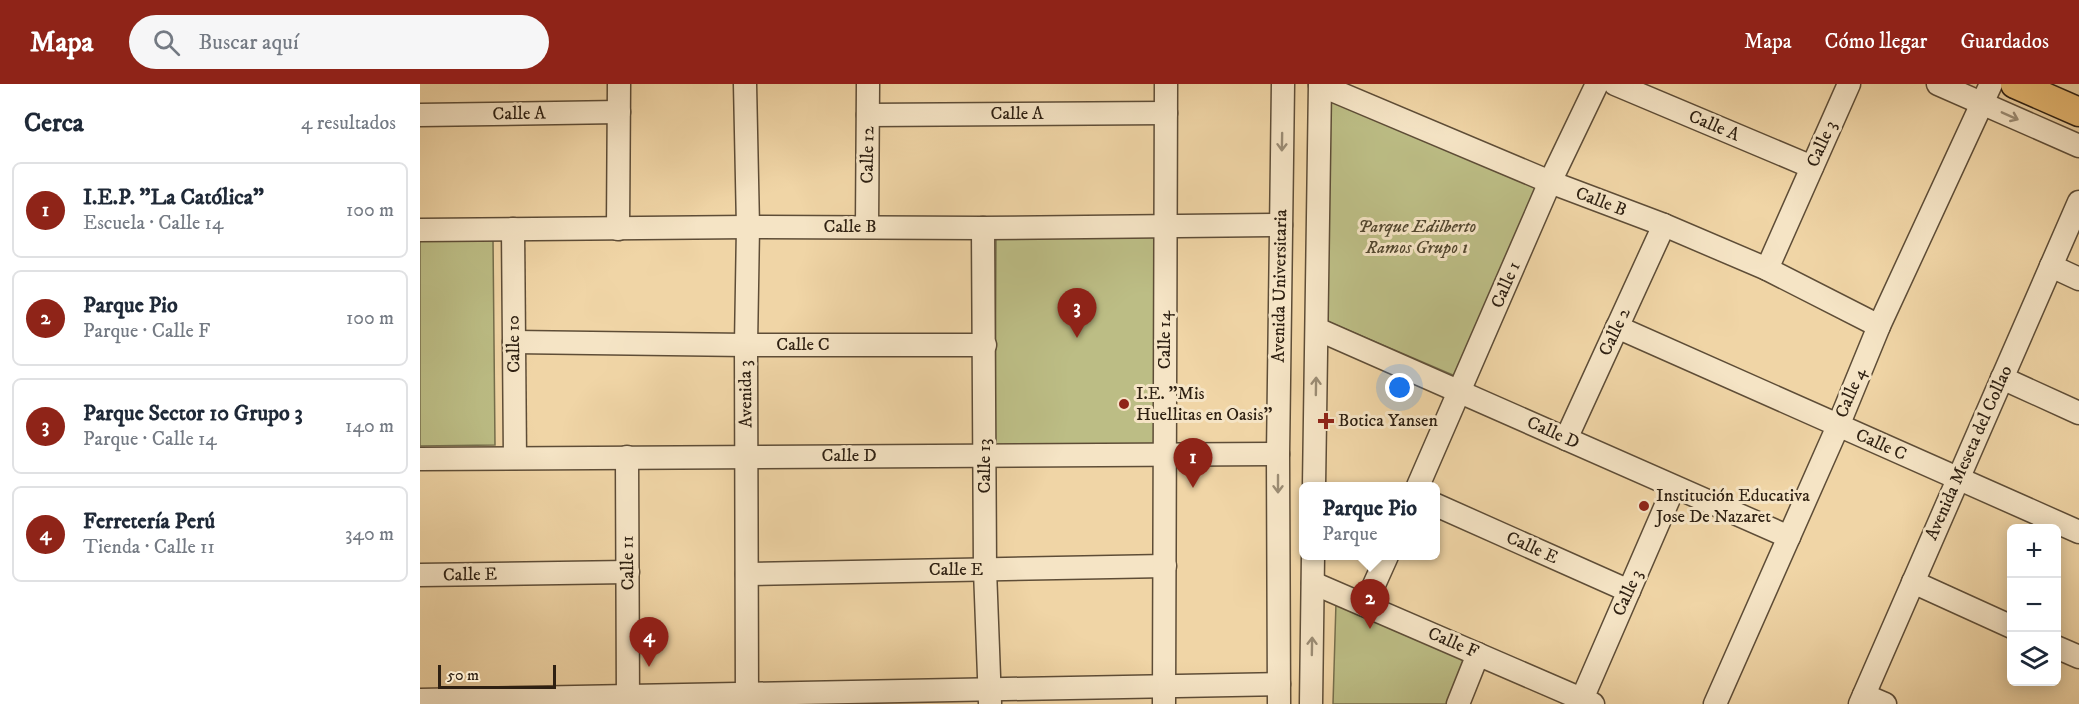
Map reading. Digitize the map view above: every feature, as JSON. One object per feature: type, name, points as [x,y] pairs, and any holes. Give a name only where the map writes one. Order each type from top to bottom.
[{"type":"main road","points":[[2015,84],[2079,112]]},
{"type":"street","points":[[618,229],[619,84]]},
{"type":"street","name":"Avenida 3","points":[[745,84],[748,226],[746,699]]},
{"type":"street","name":"Calle 12","points":[[867,226],[868,84]]},
{"type":"street","name":"Calle 14","points":[[1164,695],[1166,84]]},
{"type":"street","name":"Avenida Universitaria","points":[[1279,694],[1278,453],[1283,84]]},
{"type":"street","name":"Calle B","points":[[1320,84],[1550,182],[1664,225],[1767,269],[1879,326]]},
{"type":"street","name":"Avenida Universitaria","points":[[1314,482],[1320,84]]},
{"type":"street","name":"Calle 1","points":[[1420,482],[1550,182],[1597,84]]},
{"type":"street","name":"Calle A","points":[[1615,84],[1812,167]]},
{"type":"street","name":"Calle 3","points":[[1767,269],[1849,84]]},
{"type":"street","points":[[1938,84],[1987,94],[2079,146]]},
{"type":"street","name":"Calle 4","points":[[1715,704],[1838,426],[1879,326],[1987,94]]},
{"type":"street","name":"Calle A","points":[[420,115],[619,112]]},
{"type":"street","name":"Calle A","points":[[868,115],[1166,113]]},
{"type":"street","name":"Avenida Meseta del Collao","points":[[1862,699],[2079,202]]},
{"type":"street","name":"Calle B","points":[[420,230],[748,226],[983,228],[1281,225]]},
{"type":"street","name":"Calle 2","points":[[1566,439],[1664,225]]},
{"type":"street","name":"Calle 13","points":[[983,228],[985,570],[990,697]]},
{"type":"street","name":"Calle 10","points":[[513,229],[515,458]]},
{"type":"street","points":[[2051,266],[2079,279]]},
{"type":"street","name":"Calle C","points":[[1617,327],[2079,532]]},
{"type":"street","name":"Calle D","points":[[1317,328],[1789,537]]},
{"type":"street","name":"Calle C","points":[[514,342],[984,345]]},
{"type":"street","points":[[2002,378],[2079,413]]},
{"type":"street","name":"Calle D","points":[[420,459],[1278,453]]},
{"type":"street","name":"Calle 11","points":[[627,458],[628,700]]},
{"type":"street","name":"Calle 3","points":[[1588,701],[1629,591],[1674,487]]},
{"type":"street","name":"Calle E","points":[[1440,507],[1629,591]]},
{"type":"street","points":[[1311,704],[1313,560]]},
{"type":"street","points":[[1365,605],[1385,560]]},
{"type":"street","name":"Calle E","points":[[747,574],[1165,566]]},
{"type":"street","name":"Calle E","points":[[420,575],[628,572]]},
{"type":"street","points":[[1913,582],[2007,625]]},
{"type":"street","name":"Calle F","points":[[1313,583],[1588,701]]},
{"type":"street","points":[[2061,649],[2079,657]]},
{"type":"street","points":[[1458,704],[1478,654]]},
{"type":"street","points":[[420,700],[1279,694]]},
{"type":"street","points":[[1862,699],[1885,704]]},
{"type":"green space","name":"Parque Edilberto Ramos Grupo 1","points":[[1332,102],[1337,102],[1539,186],[1455,376],[1329,322],[1324,316],[1329,106]]},
{"type":"green space","points":[[996,229],[1159,231],[1157,445],[995,447]]},
{"type":"green space","points":[[493,239],[495,445],[420,446],[420,240]]},
{"type":"green space","points":[[1336,602],[1472,656],[1451,704],[1333,704]]},
{"type":"place","name":"Parque Sector 10 Grupo 3","points":[[1077,338]]},
{"type":"place","name":"I.E. \"Mis Huellitas en Oasis\"","points":[[1124,404]]},
{"type":"place","name":"Botica Yansen","points":[[1326,421]]},
{"type":"place","name":"I.E.P. \"La Católica\"","points":[[1193,488]]},
{"type":"place","name":"Institución Educativa Jose De Nazaret","points":[[1644,506]]},
{"type":"place","name":"Parque Pio","points":[[1370,629]]},
{"type":"place","name":"Ferretería Perú","points":[[649,667]]}]
